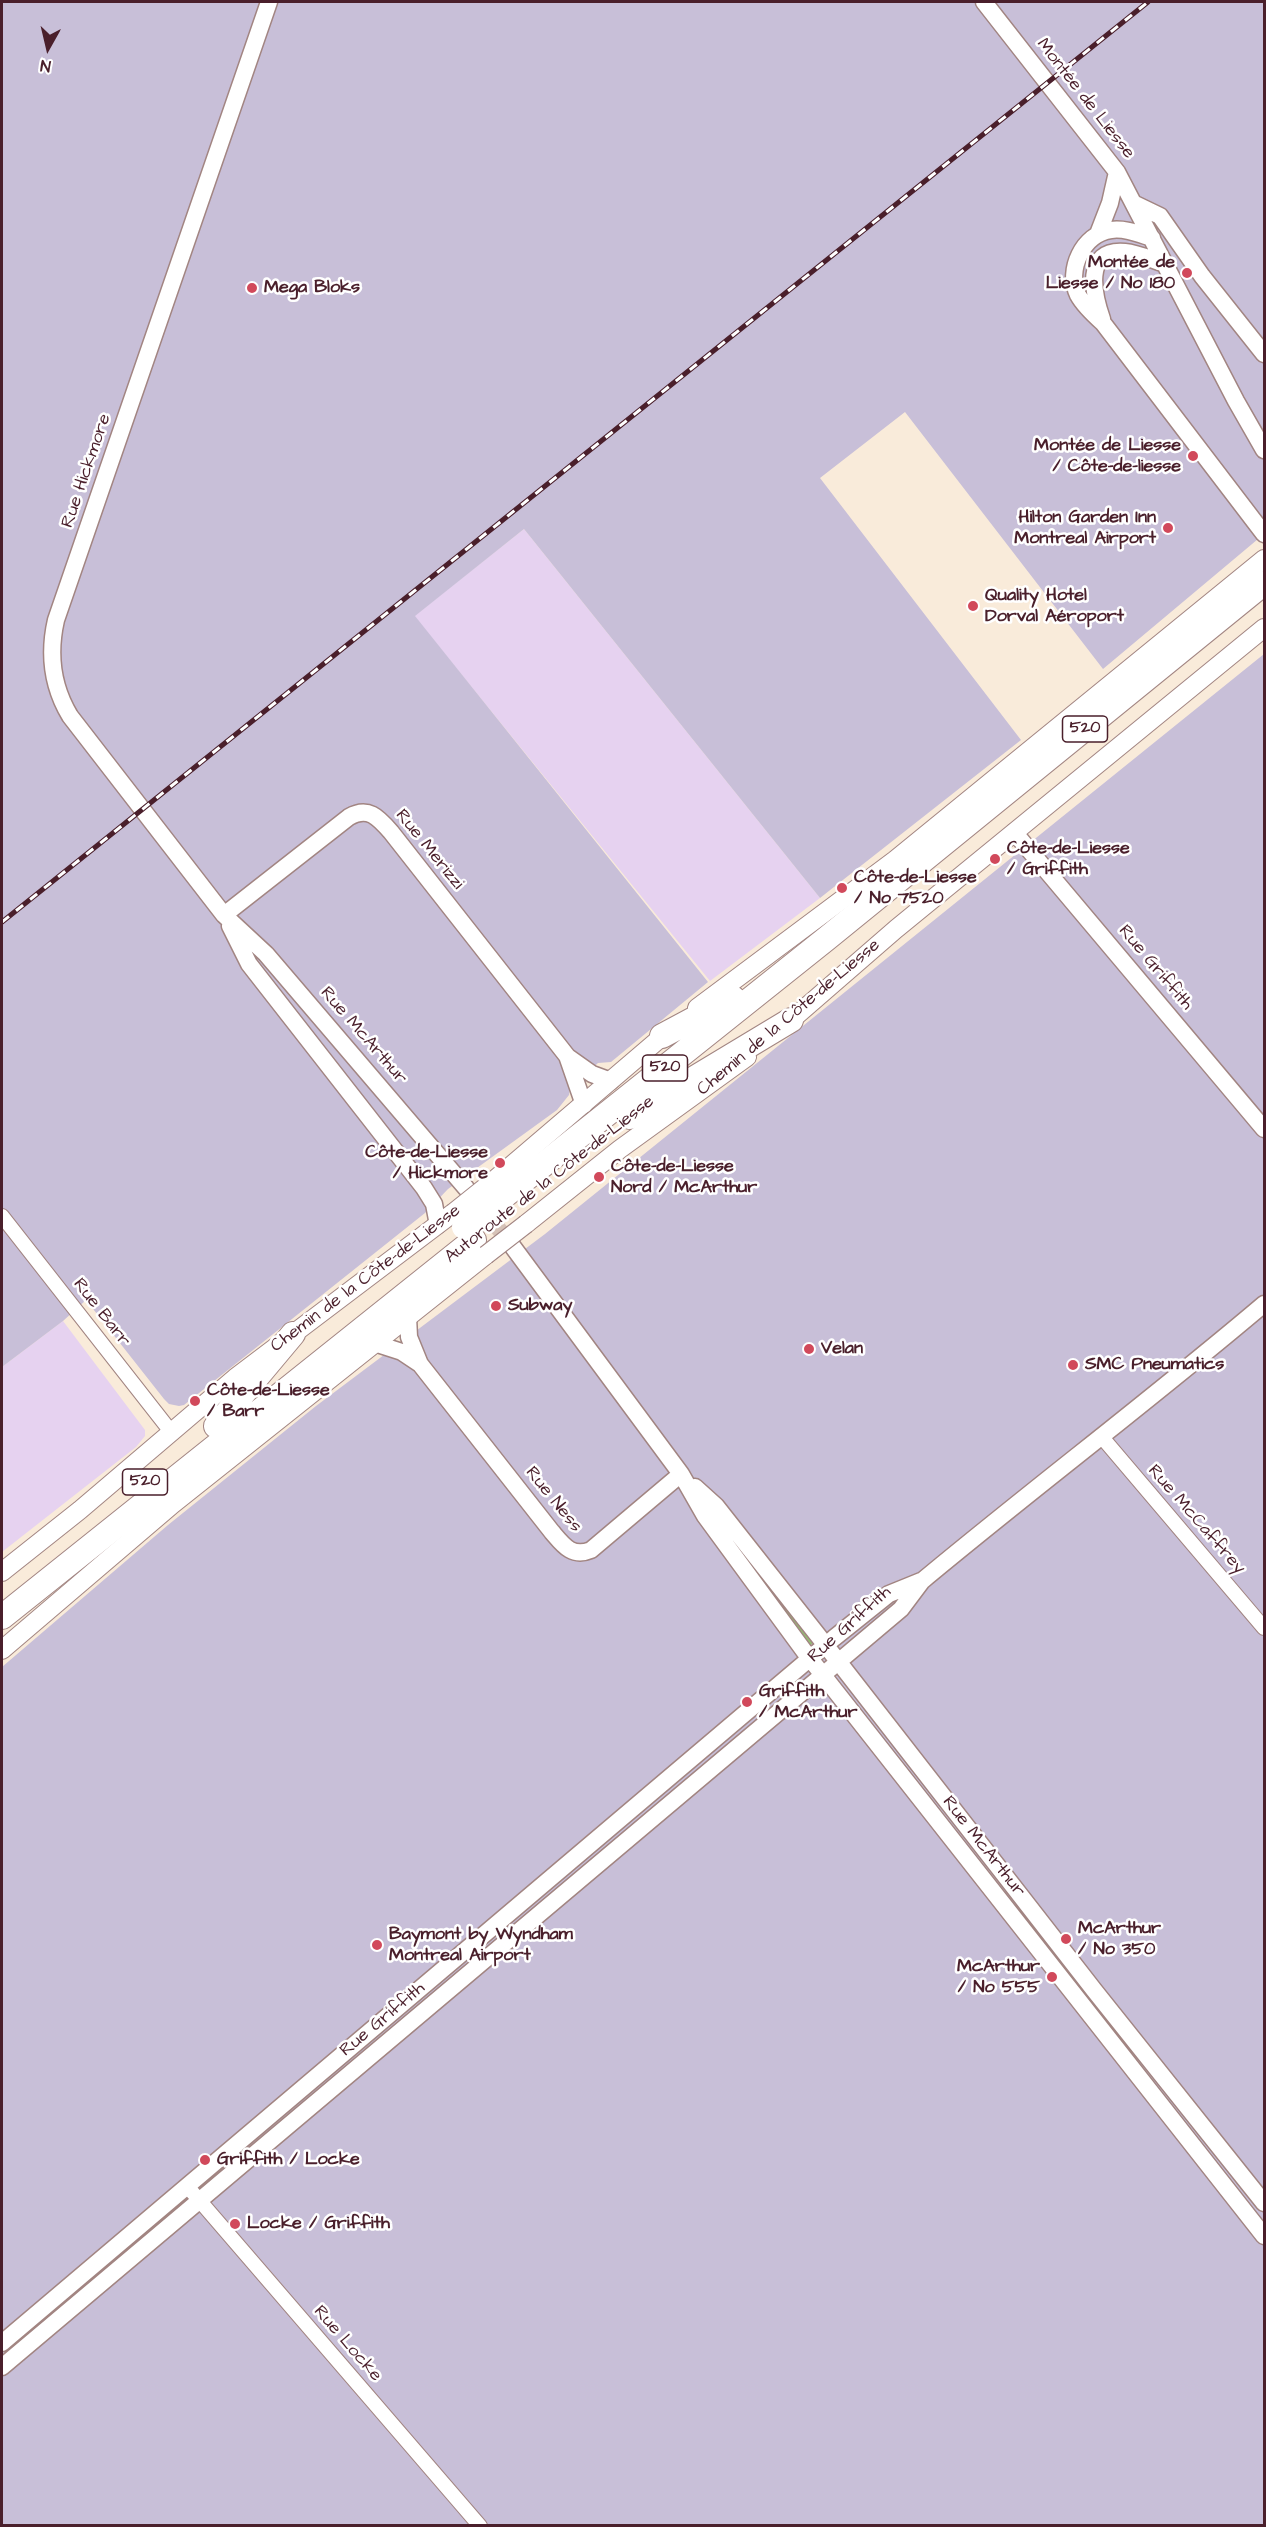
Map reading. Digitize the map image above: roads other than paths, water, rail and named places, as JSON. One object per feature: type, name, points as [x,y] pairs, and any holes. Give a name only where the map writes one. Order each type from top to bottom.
[{"type":"highway","name":"Autoroute de la Côte-de-Liesse","points":[[2,1617],[826,939],[1264,583]]},
{"type":"highway","name":"Autoroute de la Côte-de-Liesse","points":[[509,1202],[630,1117],[1264,603]]},
{"type":"highway","points":[[662,1036],[718,1008],[826,939]]},
{"type":"highway","points":[[630,1117],[791,1020]]},
{"type":"highway","name":"Autoroute de la Côte-de-Liesse","points":[[2,1597],[216,1426],[469,1234]]},
{"type":"highway","points":[[216,1426],[293,1334]]},
{"type":"main road","name":"Chemin de la Côte-de-Liesse","points":[[509,1202],[584,1105],[662,1036],[764,956],[895,860],[1264,559]]},
{"type":"main road","name":"Chemin de la Côte-de-Liesse","points":[[2,1650],[136,1534],[408,1317],[469,1234],[509,1202],[620,1149],[737,1065],[896,929],[1264,628]]},
{"type":"main road","name":"Chemin de la Côte-de-Liesse","points":[[2,1572],[80,1510],[236,1378],[438,1225],[469,1234]]},
{"type":"street","name":"Rue Hickmore","points":[[224,915],[70,717],[56,689],[51,646],[56,620],[269,2]]},
{"type":"street","name":"Montée de Liesse","points":[[984,2],[1117,172],[1236,401],[1264,450]]},
{"type":"street","points":[[1098,234],[1109,206],[1117,172]]},
{"type":"street","points":[[1133,203],[1160,216],[1202,276],[1264,354]]},
{"type":"street","points":[[1152,238],[1123,230],[1098,234],[1087,242],[1081,251],[1074,279],[1076,291],[1264,534]]},
{"type":"street","points":[[1103,323],[1093,285],[1095,271],[1101,260],[1112,253],[1126,252],[1165,264]]},
{"type":"street","name":"Rue Merizzi","points":[[224,915],[349,817],[359,812],[370,812],[391,832],[567,1056],[592,1074],[611,1081]]},
{"type":"street","name":"Rue Griffith","points":[[1014,832],[1264,1129]]},
{"type":"street","name":"Rue McArthur","points":[[224,915],[266,954],[466,1188]]},
{"type":"street","points":[[224,915],[249,964],[424,1188],[434,1204],[438,1225]]},
{"type":"street","name":"Rue Merizzi","points":[[567,1056],[584,1105]]},
{"type":"street","name":"Rue Barr","points":[[2,1216],[172,1433]]},
{"type":"street","name":"Rue McArthur","points":[[513,1247],[681,1474],[705,1516],[810,1659],[1264,2236]]},
{"type":"street","name":"Rue Griffith","points":[[2,2367],[901,1609],[922,1581],[1179,1376],[1264,1304]]},
{"type":"street","name":"Rue Ness","points":[[408,1317],[410,1337],[420,1364],[552,1532],[571,1551],[581,1554],[591,1550],[681,1474]]},
{"type":"street","name":"Rue Ness","points":[[374,1343],[402,1352],[420,1364]]},
{"type":"street","name":"Rue McCaffrey","points":[[1101,1436],[1264,1628]]},
{"type":"street","name":"Rue McArthur","points":[[681,1474],[716,1506],[1264,2203]]},
{"type":"street","name":"Rue Griffith","points":[[2,2343],[826,1645],[889,1594],[922,1581]]},
{"type":"street","points":[[392,2012],[405,2026]]},
{"type":"street","points":[[330,2066],[341,2080]]},
{"type":"street","name":"Rue Locke","points":[[188,2186],[480,2526]]},
{"type":"tunnel","points":[[478,1203],[513,1247]]},
{"type":"railway","points":[[2,922],[1148,2]]},
{"type":"place","name":"Montée de Liesse / No 180","points":[[1187,273]]},
{"type":"place","name":"Mega Bloks","points":[[252,288]]},
{"type":"place","name":"Montée de Liesse / Côte-de-liesse","points":[[1193,456]]},
{"type":"place","name":"Hilton Garden Inn Montreal Airport","points":[[1168,528]]},
{"type":"place","name":"Quality Hotel Dorval Aéroport","points":[[973,606]]},
{"type":"place","name":"Côte-de-Liesse / Griffith","points":[[995,859]]},
{"type":"place","name":"Côte-de-Liesse / No 7520","points":[[842,888]]},
{"type":"place","name":"Côte-de-Liesse / Hickmore","points":[[500,1163]]},
{"type":"place","name":"Côte-de-Liesse Nord / McArthur","points":[[599,1177]]},
{"type":"place","name":"Subway","points":[[496,1306]]},
{"type":"place","name":"Velan","points":[[809,1349]]},
{"type":"place","name":"SMC Pneumatics","points":[[1073,1365]]},
{"type":"place","name":"Côte-de-Liesse / Barr","points":[[195,1401]]},
{"type":"place","name":"Griffith / McArthur","points":[[747,1702]]},
{"type":"place","name":"McArthur / No 350","points":[[1066,1939]]},
{"type":"place","name":"Baymont by Wyndham Montreal Airport","points":[[377,1945]]},
{"type":"place","name":"McArthur / No 555","points":[[1052,1977]]},
{"type":"place","name":"Griffith / Locke","points":[[205,2160]]},
{"type":"place","name":"Locke / Griffith","points":[[235,2224]]}]
